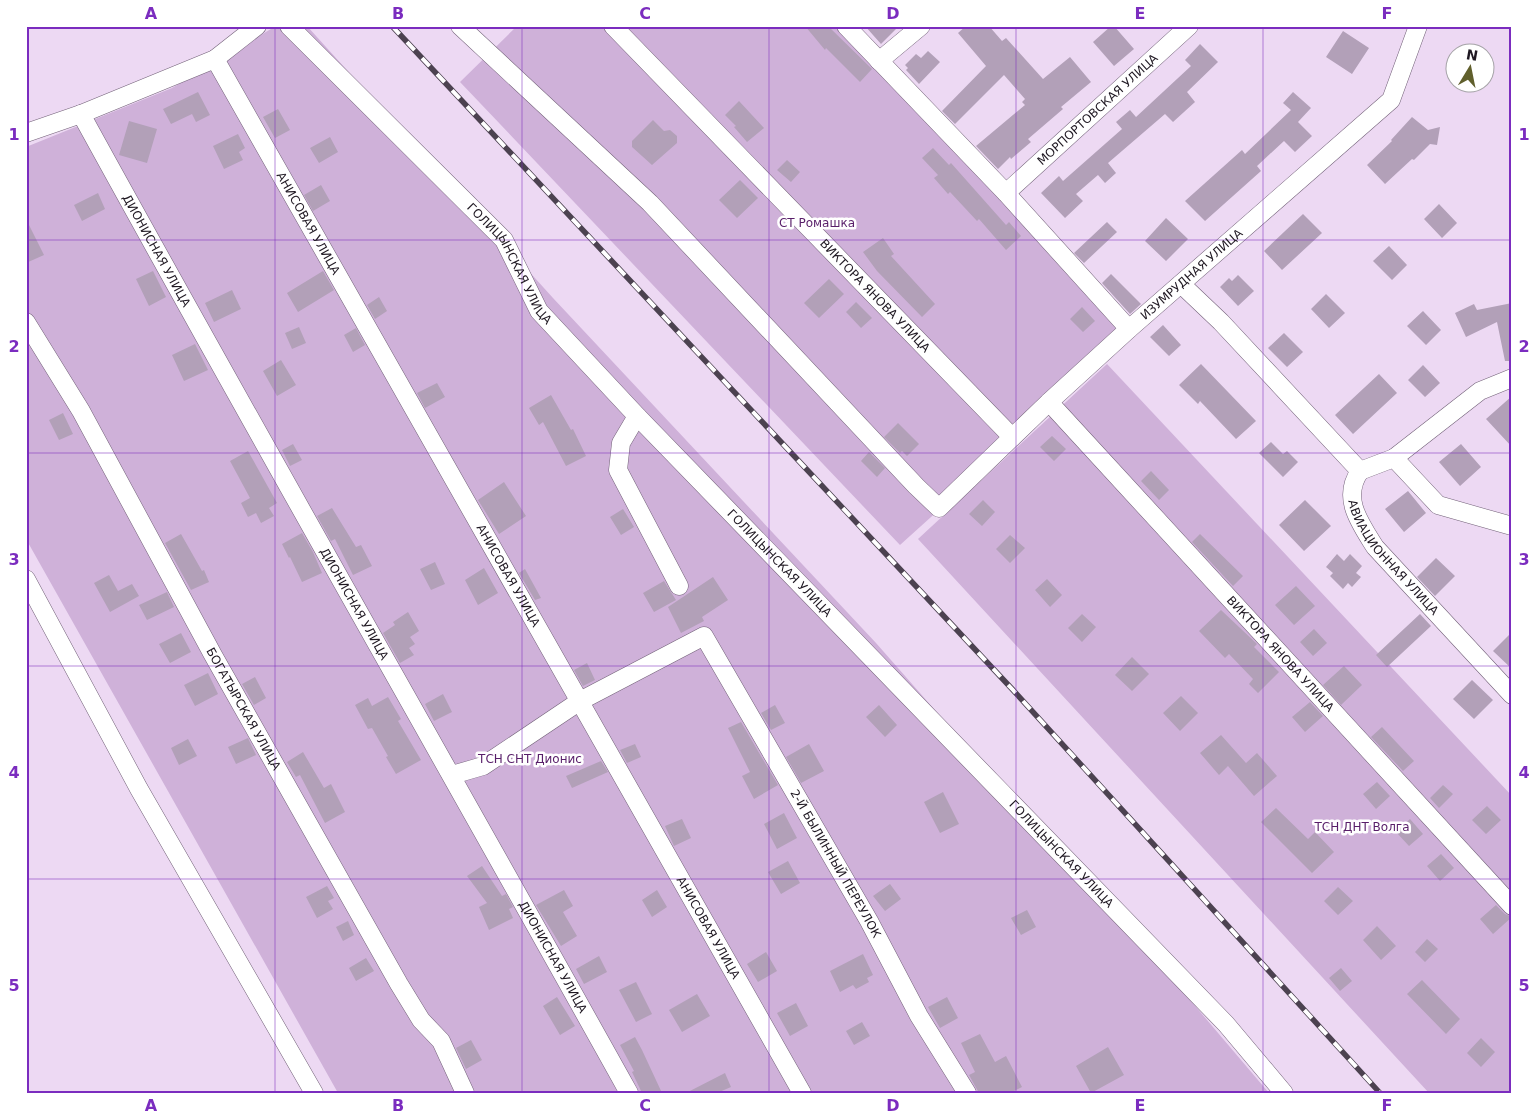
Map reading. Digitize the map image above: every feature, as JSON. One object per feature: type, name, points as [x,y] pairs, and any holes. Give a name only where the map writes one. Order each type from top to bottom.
[{"type":"street","points":[[26,133],[81,114],[215,59],[257,26]]},
{"type":"street","name":"ГОЛИЦЫНСКАЯ УЛИЦА","points":[[289,26],[504,240],[539,312],[637,416],[1226,1024],[1284,1093]]},
{"type":"street","name":"ИЗУМРУДНАЯ УЛИЦА","points":[[460,26],[650,203],[916,486],[939,508],[1049,402],[1129,329],[1391,100],[1418,26]]},
{"type":"street","name":"ВИКТОРА ЯНОВА УЛИЦА","points":[[613,26],[1012,437]]},
{"type":"street","points":[[846,26],[1006,193],[1129,329]]},
{"type":"street","points":[[879,62],[921,26]]},
{"type":"street","name":"МОРПОРТОВСКАЯ УЛИЦА","points":[[1006,193],[1189,26]]},
{"type":"street","name":"АНИСОВАЯ УЛИЦА","points":[[215,59],[802,1093]]},
{"type":"street","name":"ДИОНИСНАЯ УЛИЦА","points":[[81,114],[202,335],[452,775],[629,1093]]},
{"type":"street","points":[[1181,284],[1221,322],[1360,471],[1394,458],[1480,391],[1512,378]]},
{"type":"street","name":"БОГАТЫРСКАЯ УЛИЦА","points":[[26,322],[81,411],[214,655],[399,984],[421,1020],[441,1042],[465,1093]]},
{"type":"street","name":"ВИКТОРА ЯНОВА УЛИЦА","points":[[1049,402],[1512,906]]},
{"type":"street","points":[[637,416],[621,443],[618,470],[679,586]]},
{"type":"street","points":[[1394,458],[1438,505],[1512,526]]},
{"type":"street","name":"АВИАЦИОННАЯ УЛИЦА","points":[[1360,471],[1355,479],[1351,496],[1359,520],[1375,547],[1512,695]]},
{"type":"street","points":[[26,579],[139,789],[314,1093]]},
{"type":"street","name":"2-Й БЫЛИННЫЙ ПЕРЕУЛОК","points":[[580,701],[704,636],[869,921],[919,1016],[967,1093]]},
{"type":"street","points":[[452,775],[483,766],[580,701]]},
{"type":"green space","name":"ТСН СНТ Дионис","points":[[276,26],[307,26],[553,298],[876,643],[1196,1007],[1269,1093],[338,1093],[26,539],[26,147],[172,88]]},
{"type":"green space","name":"СТ Ромашка","points":[[517,26],[853,26],[1136,332],[900,545],[460,82]]},
{"type":"green space","name":"ТСН ДНТ Волга","points":[[1107,364],[1512,796],[1512,1093],[1429,1093],[918,539]]},
{"type":"building","points":[[805,26],[828,26],[872,69],[860,82],[826,48],[825,50]]},
{"type":"building","points":[[865,26],[899,26],[881,44]]},
{"type":"building","points":[[966,26],[989,26],[1002,41],[1006,38],[1043,79],[1070,57],[1091,82],[1061,107],[1063,109],[1028,139],[1031,142],[1011,159],[1010,157],[998,169],[976,146],[1025,105],[1022,102],[1025,99],[1004,75],[955,124],[942,111],[986,66],[958,33]]},
{"type":"building","points":[[1111,26],[1114,26],[1134,49],[1114,66],[1093,42]]},
{"type":"building","points":[[1343,31],[1369,48],[1352,74],[1326,57]]},
{"type":"building","points":[[1200,44],[1218,62],[1187,92],[1195,102],[1173,122],[1165,114],[1108,163],[1116,173],[1105,183],[1098,175],[1076,194],[1083,201],[1065,218],[1041,193],[1059,176],[1063,181],[1122,129],[1116,122],[1130,110],[1136,117],[1191,66],[1185,60]]},
{"type":"building","points":[[928,51],[940,62],[919,84],[906,70],[908,68],[905,65],[916,54],[921,58]]},
{"type":"building","points":[[198,92],[210,115],[196,122],[192,114],[171,124],[163,109]]},
{"type":"building","points":[[1293,92],[1311,108],[1298,122],[1312,136],[1295,152],[1284,141],[1257,166],[1261,171],[1205,221],[1185,201],[1242,150],[1245,154],[1291,110],[1283,103]]},
{"type":"building","points":[[739,101],[764,128],[747,142],[734,127],[736,126],[725,115]]},
{"type":"building","points":[[278,109],[290,130],[275,138],[263,117]]},
{"type":"building","points":[[1412,117],[1428,130],[1440,127],[1437,145],[1430,144],[1385,184],[1367,165],[1392,141]]},
{"type":"building","points":[[653,120],[664,131],[670,130],[677,136],[677,143],[652,165],[632,147],[632,141]]},
{"type":"building","points":[[129,121],[157,129],[147,163],[119,155]]},
{"type":"building","points":[[238,134],[245,148],[239,152],[243,160],[224,169],[213,146]]},
{"type":"building","points":[[330,137],[338,152],[319,163],[310,148]]},
{"type":"building","points":[[933,148],[949,165],[951,163],[1006,225],[1009,222],[1021,236],[1006,250],[979,219],[977,221],[934,178],[938,175],[922,158]]},
{"type":"building","points":[[787,160],[800,172],[791,182],[777,170]]},
{"type":"building","points":[[740,180],[758,198],[737,218],[719,200]]},
{"type":"building","points":[[321,185],[330,201],[313,211],[304,195]]},
{"type":"building","points":[[98,193],[105,209],[82,221],[74,205]]},
{"type":"building","points":[[1439,204],[1457,223],[1442,238],[1424,219]]},
{"type":"building","points":[[1303,214],[1322,233],[1282,270],[1264,251]]},
{"type":"building","points":[[1166,218],[1188,239],[1166,261],[1145,241]]},
{"type":"building","points":[[26,219],[44,255],[26,263]]},
{"type":"building","points":[[1107,222],[1117,232],[1084,263],[1074,253]]},
{"type":"building","points":[[883,238],[894,254],[891,256],[935,304],[922,317],[877,271],[863,252]]},
{"type":"building","points":[[1389,246],[1407,265],[1392,280],[1373,261]]},
{"type":"building","points":[[153,271],[166,297],[149,306],[136,279]]},
{"type":"building","points":[[323,271],[334,290],[298,312],[287,293]]},
{"type":"building","points":[[1111,274],[1141,304],[1130,314],[1102,283]]},
{"type":"building","points":[[1238,275],[1254,291],[1238,306],[1220,287],[1229,278],[1232,281]]},
{"type":"building","points":[[829,279],[844,294],[819,318],[804,303]]},
{"type":"building","points":[[232,290],[241,309],[214,322],[205,303]]},
{"type":"building","points":[[1326,294],[1345,313],[1329,328],[1311,309]]},
{"type":"building","points":[[379,297],[387,311],[375,319],[367,305]]},
{"type":"building","points":[[856,302],[872,318],[861,328],[846,312]]},
{"type":"building","points":[[1512,303],[1512,361],[1505,361],[1497,322],[1466,337],[1455,313],[1474,304],[1477,310]]},
{"type":"building","points":[[1082,307],[1095,321],[1083,332],[1070,319]]},
{"type":"building","points":[[1423,311],[1441,330],[1426,345],[1407,326]]},
{"type":"building","points":[[1163,325],[1181,345],[1169,356],[1150,337]]},
{"type":"building","points":[[299,327],[306,343],[292,349],[285,333]]},
{"type":"building","points":[[356,328],[365,345],[353,352],[344,335]]},
{"type":"building","points":[[1284,333],[1303,352],[1287,367],[1268,348]]},
{"type":"building","points":[[195,344],[208,370],[184,381],[172,355]]},
{"type":"building","points":[[281,360],[296,385],[277,396],[263,371]]},
{"type":"building","points":[[1201,364],[1256,421],[1236,439],[1200,401],[1198,404],[1179,385]]},
{"type":"building","points":[[1423,365],[1440,383],[1425,397],[1408,380]]},
{"type":"building","points":[[1379,374],[1397,393],[1353,434],[1335,415]]},
{"type":"building","points":[[437,383],[445,397],[425,408],[417,393]]},
{"type":"building","points":[[551,395],[571,430],[573,429],[586,456],[566,466],[543,422],[539,425],[529,408]]},
{"type":"building","points":[[1512,396],[1512,447],[1486,419]]},
{"type":"building","points":[[63,413],[73,434],[59,440],[49,420]]},
{"type":"building","points":[[898,423],[919,444],[907,456],[902,451],[900,453],[884,437]]},
{"type":"building","points":[[1052,436],[1066,449],[1054,461],[1040,447]]},
{"type":"building","points":[[1271,442],[1283,454],[1287,451],[1298,462],[1283,477],[1259,453]]},
{"type":"building","points":[[293,444],[302,460],[290,466],[282,450]]},
{"type":"building","points":[[1461,444],[1481,467],[1460,486],[1439,462]]},
{"type":"building","points":[[248,451],[277,503],[269,508],[274,516],[261,523],[256,513],[248,517],[241,503],[250,498],[230,461]]},
{"type":"building","points":[[869,452],[885,468],[877,477],[861,461]]},
{"type":"building","points":[[1151,471],[1169,490],[1159,500],[1141,481]]},
{"type":"building","points":[[504,482],[526,516],[499,534],[478,500]]},
{"type":"building","points":[[1408,491],[1426,513],[1404,532],[1385,509]]},
{"type":"building","points":[[983,500],[995,512],[982,526],[969,514]]},
{"type":"building","points":[[1305,500],[1331,526],[1304,551],[1279,525]]},
{"type":"building","points":[[332,508],[356,547],[361,545],[372,566],[353,575],[335,539],[331,541],[317,516]]},
{"type":"building","points":[[623,509],[634,527],[621,535],[610,517]]},
{"type":"building","points":[[302,533],[322,573],[302,582],[282,544]]},
{"type":"building","points":[[181,534],[202,571],[204,570],[209,582],[191,590],[165,543]]},
{"type":"building","points":[[1200,534],[1243,576],[1233,586],[1192,542]]},
{"type":"building","points":[[1010,535],[1025,548],[1010,563],[996,549]]},
{"type":"building","points":[[1337,554],[1344,561],[1350,554],[1362,566],[1356,573],[1361,577],[1352,587],[1348,583],[1343,589],[1330,576],[1333,573],[1326,567]]},
{"type":"building","points":[[1436,558],[1455,576],[1435,596],[1417,577]]},
{"type":"building","points":[[435,562],[445,584],[431,590],[420,569]]},
{"type":"building","points":[[484,568],[498,593],[478,605],[465,580]]},
{"type":"building","points":[[525,569],[541,598],[535,600],[519,573]]},
{"type":"building","points":[[109,575],[118,591],[132,584],[139,596],[110,612],[94,583]]},
{"type":"building","points":[[713,577],[728,600],[702,617],[704,621],[681,633],[668,607]]},
{"type":"building","points":[[1047,579],[1062,595],[1050,607],[1035,590]]},
{"type":"building","points":[[664,581],[676,600],[654,612],[643,593]]},
{"type":"building","points":[[1296,586],[1315,606],[1294,625],[1275,605]]},
{"type":"building","points":[[167,592],[174,607],[147,620],[139,605]]},
{"type":"building","points":[[1221,610],[1257,644],[1254,647],[1279,672],[1258,693],[1249,684],[1253,679],[1229,654],[1225,658],[1199,631]]},
{"type":"building","points":[[408,612],[419,631],[410,637],[415,644],[409,648],[414,655],[400,663],[383,633],[395,625],[393,622]]},
{"type":"building","points":[[1082,614],[1096,627],[1082,642],[1068,628]]},
{"type":"building","points":[[1420,614],[1431,626],[1387,667],[1376,655]]},
{"type":"building","points":[[1314,629],[1327,643],[1313,656],[1300,642]]},
{"type":"building","points":[[1512,632],[1512,669],[1493,651]]},
{"type":"building","points":[[181,633],[191,652],[170,663],[159,644]]},
{"type":"building","points":[[1132,657],[1149,674],[1132,691],[1115,675]]},
{"type":"building","points":[[587,663],[595,680],[583,686],[574,670]]},
{"type":"building","points":[[1344,666],[1362,685],[1341,705],[1323,685]]},
{"type":"building","points":[[208,673],[218,694],[195,706],[184,685]]},
{"type":"building","points":[[255,677],[266,698],[254,705],[242,684]]},
{"type":"building","points":[[1472,680],[1493,700],[1474,719],[1453,699]]},
{"type":"building","points":[[443,694],[452,712],[434,721],[425,704]]},
{"type":"building","points":[[1181,696],[1198,713],[1180,731],[1163,713]]},
{"type":"building","points":[[388,697],[401,719],[398,721],[421,760],[396,774],[372,728],[368,729],[355,705],[368,698],[372,706]]},
{"type":"building","points":[[1310,702],[1323,716],[1305,732],[1292,717]]},
{"type":"building","points":[[775,705],[785,723],[771,730],[761,713]]},
{"type":"building","points":[[879,705],[897,725],[885,737],[866,717]]},
{"type":"building","points":[[741,722],[778,785],[754,799],[742,776],[750,772],[728,728]]},
{"type":"building","points":[[1382,727],[1414,761],[1403,771],[1371,737]]},
{"type":"building","points":[[1221,735],[1246,763],[1257,753],[1277,776],[1254,796],[1228,766],[1219,775],[1200,753]]},
{"type":"building","points":[[248,738],[256,755],[236,764],[228,747]]},
{"type":"building","points":[[188,739],[197,756],[179,765],[171,748]]},
{"type":"building","points":[[635,744],[641,757],[627,763],[620,750]]},
{"type":"building","points":[[809,744],[824,771],[801,783],[786,757]]},
{"type":"building","points":[[303,752],[324,788],[331,784],[345,812],[325,823],[300,775],[296,777],[287,762]]},
{"type":"building","points":[[601,761],[608,772],[572,788],[566,776]]},
{"type":"building","points":[[1377,782],[1390,796],[1376,809],[1363,794]]},
{"type":"building","points":[[1443,785],[1453,794],[1439,808],[1430,798]]},
{"type":"building","points":[[943,792],[959,824],[940,833],[924,802]]},
{"type":"building","points":[[1487,806],[1501,820],[1486,834],[1472,820]]},
{"type":"building","points":[[1276,808],[1308,839],[1315,832],[1334,852],[1312,873],[1261,822]]},
{"type":"building","points":[[784,813],[797,838],[777,849],[764,824]]},
{"type":"building","points":[[682,819],[691,838],[674,846],[665,826]]},
{"type":"building","points":[[1410,819],[1423,834],[1409,846],[1396,832]]},
{"type":"building","points":[[1441,854],[1454,868],[1440,881],[1427,866]]},
{"type":"building","points":[[788,861],[800,883],[781,894],[768,872]]},
{"type":"building","points":[[482,866],[502,896],[506,894],[513,907],[509,909],[513,918],[489,930],[479,907],[487,903],[467,876]]},
{"type":"building","points":[[890,884],[901,899],[885,911],[873,896]]},
{"type":"building","points":[[327,886],[334,898],[328,901],[333,909],[317,918],[306,897]]},
{"type":"building","points":[[1338,887],[1353,901],[1338,915],[1324,901]]},
{"type":"building","points":[[564,890],[573,906],[563,912],[577,936],[561,946],[536,905]]},
{"type":"building","points":[[657,890],[667,907],[652,917],[642,900]]},
{"type":"building","points":[[1496,905],[1505,914],[1512,917],[1493,934],[1480,919]]},
{"type":"building","points":[[1027,910],[1036,927],[1021,935],[1011,918]]},
{"type":"building","points":[[348,921],[354,935],[343,941],[336,927]]},
{"type":"building","points":[[1377,926],[1396,946],[1381,960],[1363,940]]},
{"type":"building","points":[[1427,939],[1438,949],[1425,962],[1415,952]]},
{"type":"building","points":[[766,952],[777,971],[758,982],[747,964]]},
{"type":"building","points":[[863,954],[873,975],[867,978],[869,982],[856,989],[853,985],[840,992],[830,971]]},
{"type":"building","points":[[599,956],[607,972],[584,984],[576,969]]},
{"type":"building","points":[[366,958],[374,971],[356,981],[349,968]]},
{"type":"building","points":[[1341,968],[1352,981],[1340,991],[1329,978]]},
{"type":"building","points":[[1422,980],[1460,1019],[1446,1034],[1407,994]]},
{"type":"building","points":[[636,982],[652,1014],[636,1022],[619,990]]},
{"type":"building","points":[[697,994],[710,1016],[682,1032],[669,1010]]},
{"type":"building","points":[[557,997],[575,1026],[560,1035],[543,1006]]},
{"type":"building","points":[[947,997],[958,1018],[940,1028],[928,1007]]},
{"type":"building","points":[[796,1003],[808,1026],[790,1036],[777,1013]]},
{"type":"building","points":[[862,1022],[870,1036],[854,1045],[846,1031]]},
{"type":"building","points":[[980,1034],[995,1062],[1006,1056],[1022,1087],[1010,1093],[979,1093],[969,1075],[975,1072],[961,1043]]},
{"type":"building","points":[[635,1037],[662,1093],[642,1093],[632,1072],[634,1071],[620,1045]]},
{"type":"building","points":[[1481,1038],[1495,1052],[1481,1067],[1467,1053]]},
{"type":"building","points":[[471,1040],[482,1060],[466,1069],[456,1048]]},
{"type":"building","points":[[1108,1047],[1124,1075],[1091,1093],[1076,1066]]},
{"type":"building","points":[[725,1073],[731,1087],[717,1093],[686,1093]]},
{"type":"railway","points":[[392,26],[1013,690],[1380,1093]]}]
